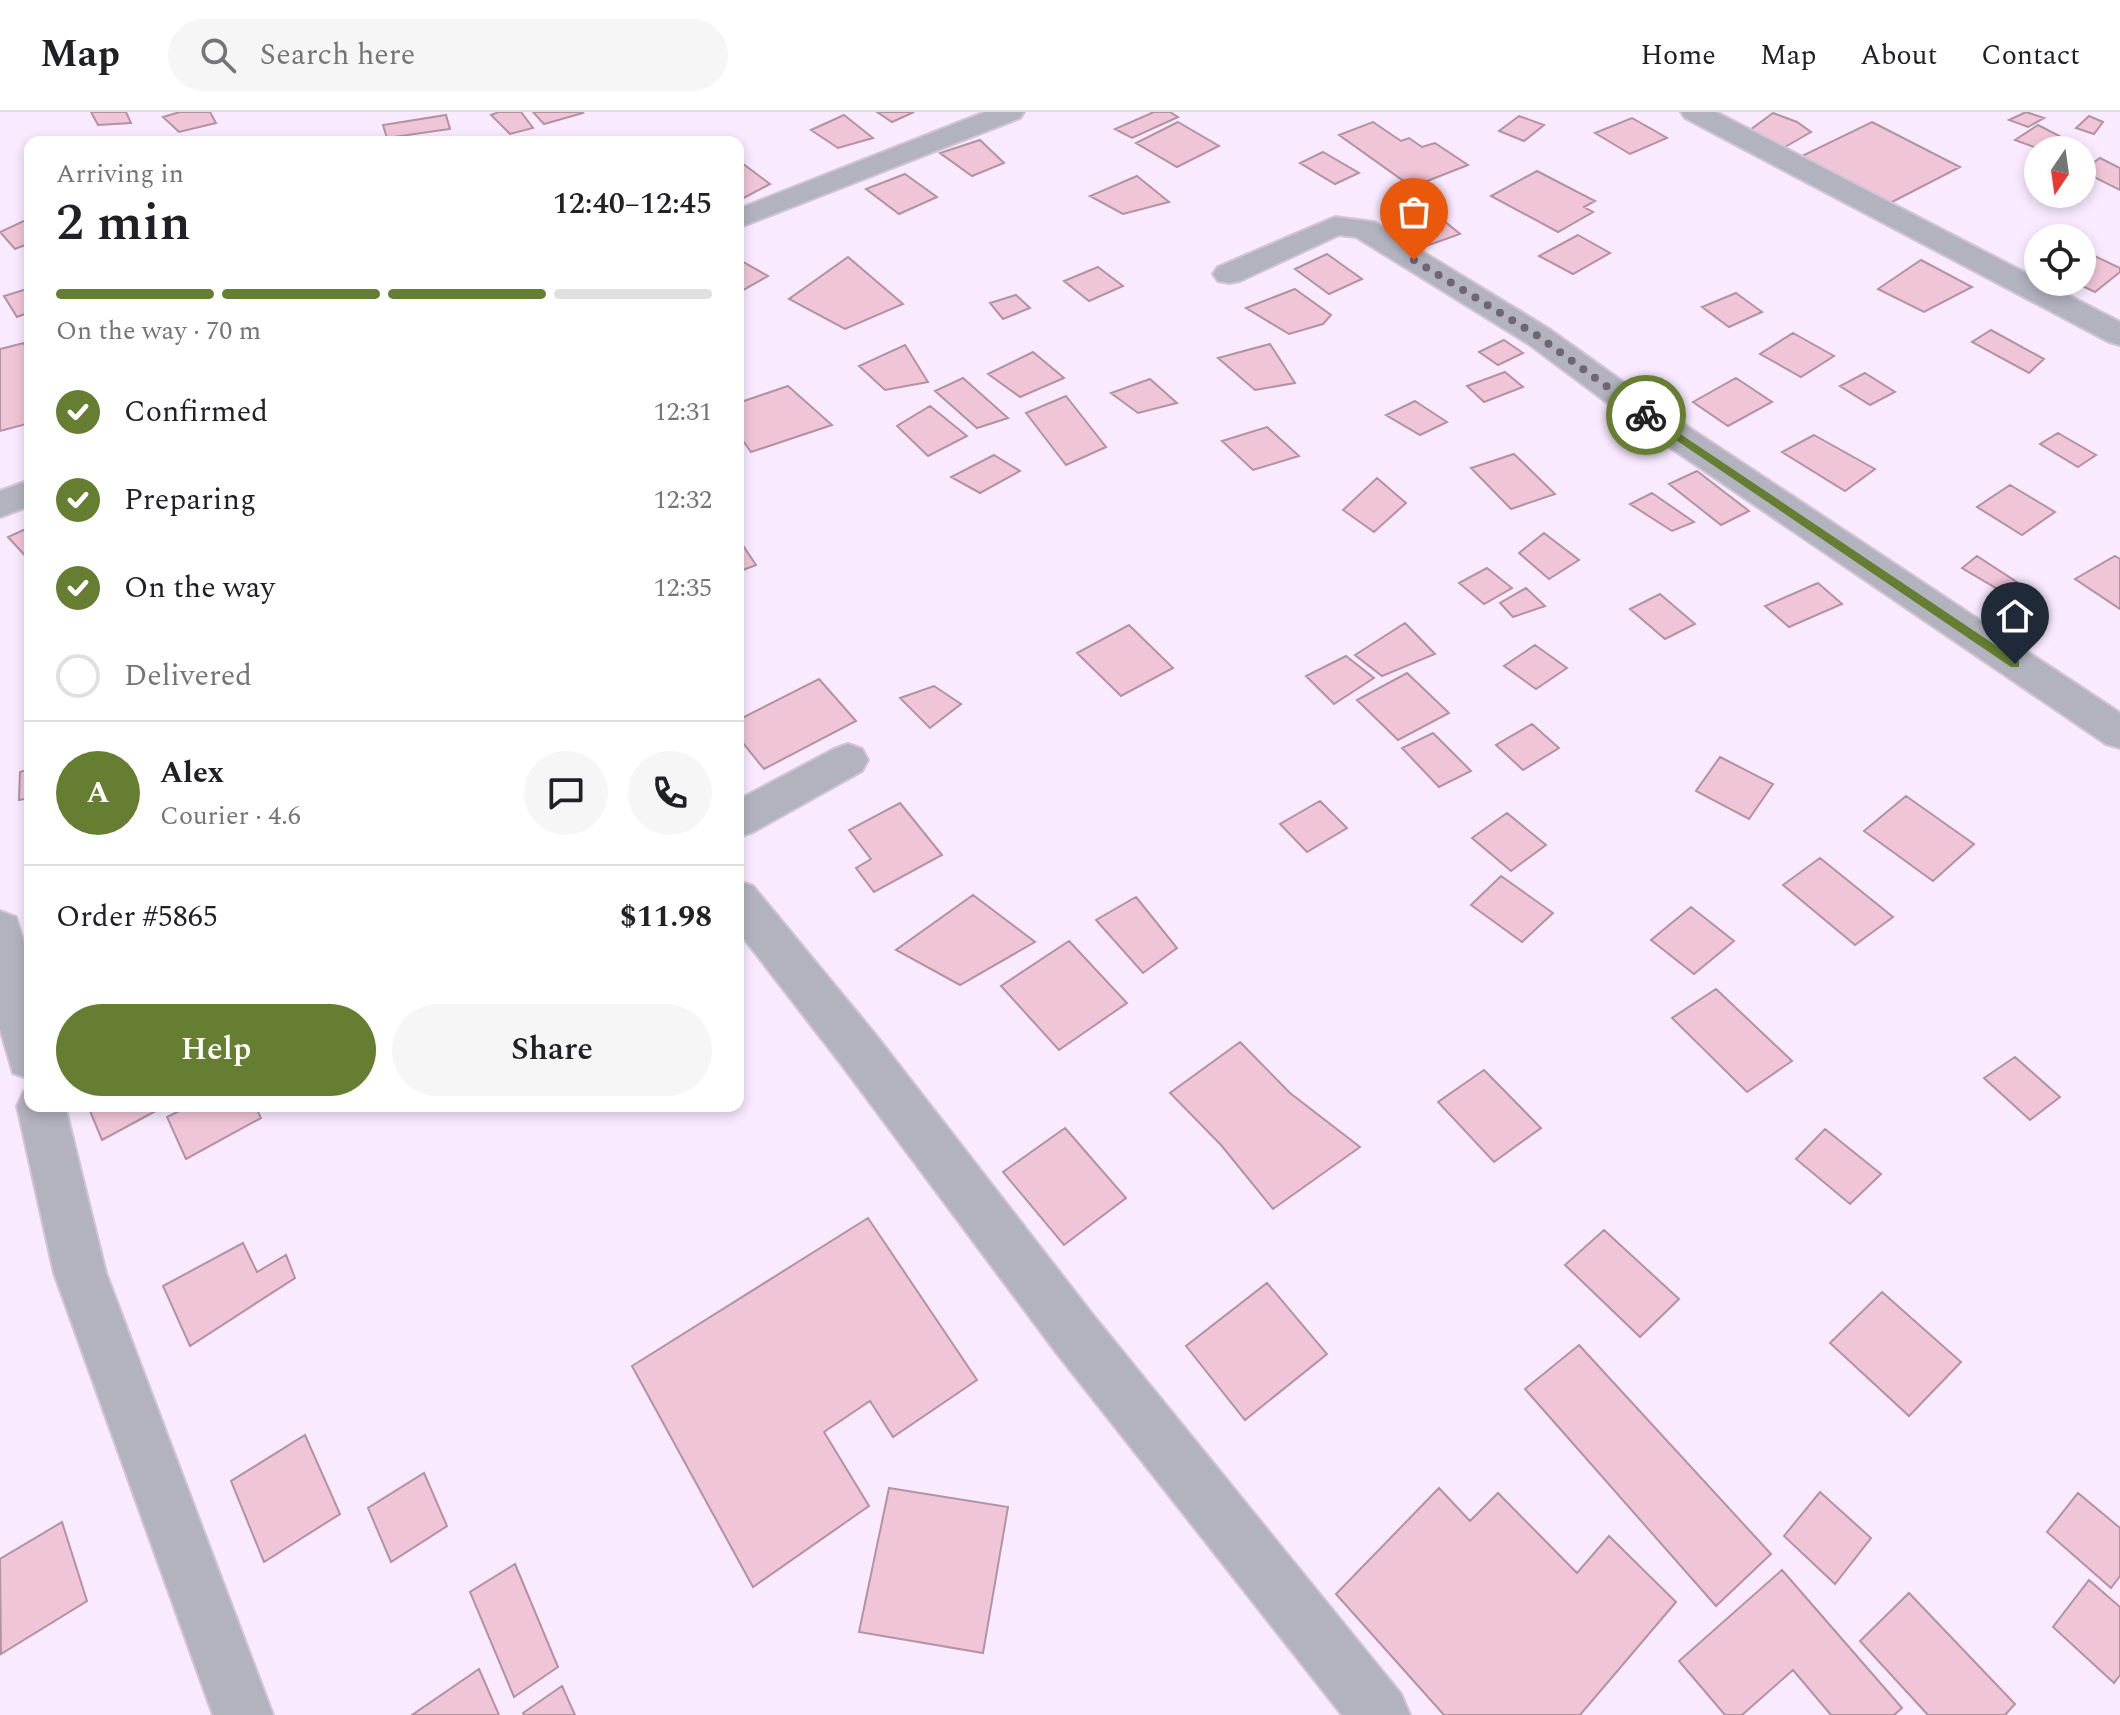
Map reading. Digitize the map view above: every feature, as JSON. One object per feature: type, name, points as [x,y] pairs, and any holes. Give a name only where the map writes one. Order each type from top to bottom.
[{"type":"street","points":[[744,217],[1010,112]]},
{"type":"street","points":[[1695,112],[2120,335]]},
{"type":"street","points":[[1229,274],[1335,226],[1363,228],[1538,336],[1649,417],[2120,733]]},
{"type":"street","points":[[0,505],[24,495]]},
{"type":"street","points":[[744,817],[848,760]]},
{"type":"street","points":[[744,906],[858,1049],[1074,1333],[1380,1715]]},
{"type":"street","points":[[0,930],[24,1032]]},
{"type":"street","points":[[42,1112],[80,1273],[243,1715]]},
{"type":"building","points":[[91,112],[126,112],[131,123],[98,125]]},
{"type":"building","points":[[180,112],[210,112],[216,123],[179,132],[163,117]]},
{"type":"building","points":[[521,112],[533,128],[510,134],[491,115]]},
{"type":"building","points":[[533,112],[582,112],[583,113],[544,124]]},
{"type":"building","points":[[877,112],[914,112],[892,122]]},
{"type":"building","points":[[1154,112],[1170,112],[1178,117],[1132,138],[1115,129]]},
{"type":"building","points":[[2026,112],[2044,118],[2028,127],[2009,120]]},
{"type":"building","points":[[1773,113],[1797,122],[1811,132],[1785,147],[1746,133]]},
{"type":"building","points":[[446,115],[450,129],[386,136],[383,125]]},
{"type":"building","points":[[844,115],[873,138],[838,148],[811,130]]},
{"type":"building","points":[[1519,116],[1544,125],[1524,141],[1499,131]]},
{"type":"building","points":[[2089,116],[2103,122],[2094,134],[2076,128]]},
{"type":"building","points":[[1632,118],[1667,138],[1630,154],[1595,133]]},
{"type":"building","points":[[1178,122],[1219,146],[1177,167],[1136,143]]},
{"type":"building","points":[[1373,122],[1401,141],[1409,138],[1422,147],[1435,143],[1468,165],[1412,187],[1339,135]]},
{"type":"building","points":[[1872,122],[1960,167],[1890,203],[1802,156]]},
{"type":"building","points":[[2038,125],[2059,136],[2024,136],[2024,143],[2015,140]]},
{"type":"building","points":[[980,140],[1004,163],[972,176],[940,153]]},
{"type":"building","points":[[1323,152],[1359,173],[1335,184],[1300,163]]},
{"type":"building","points":[[2100,158],[2120,168],[2120,190],[2096,178],[2096,161]]},
{"type":"building","points":[[744,164],[770,184],[744,198]]},
{"type":"building","points":[[1537,171],[1595,201],[1584,207],[1593,212],[1558,232],[1491,196]]},
{"type":"building","points":[[905,174],[937,197],[899,214],[866,189]]},
{"type":"building","points":[[1137,176],[1169,202],[1123,214],[1090,196]]},
{"type":"building","points":[[1432,211],[1460,234],[1409,252],[1381,228]]},
{"type":"building","points":[[24,221],[24,245],[15,249],[0,232]]},
{"type":"building","points":[[1578,235],[1610,253],[1573,274],[1539,256]]},
{"type":"building","points":[[1327,254],[1362,279],[1329,294],[1295,269]]},
{"type":"building","points":[[848,257],[903,304],[845,329],[789,299]]},
{"type":"building","points":[[2096,257],[2120,268],[2120,272],[2096,291]]},
{"type":"building","points":[[1921,260],[1972,287],[1924,312],[1878,289]]},
{"type":"building","points":[[744,262],[768,276],[744,290]]},
{"type":"building","points":[[1098,267],[1123,286],[1089,301],[1064,281]]},
{"type":"building","points":[[1295,289],[1331,315],[1323,324],[1289,334],[1246,308]]},
{"type":"building","points":[[24,290],[24,314],[17,317],[4,296]]},
{"type":"building","points":[[1736,293],[1762,312],[1729,327],[1702,307]]},
{"type":"building","points":[[1016,295],[1030,308],[1003,319],[990,303]]},
{"type":"building","points":[[1991,330],[2044,359],[2029,373],[1972,342]]},
{"type":"building","points":[[1793,333],[1834,356],[1801,377],[1760,354]]},
{"type":"building","points":[[1504,340],[1523,353],[1498,365],[1479,352]]},
{"type":"building","points":[[24,343],[24,425],[0,431],[0,349]]},
{"type":"building","points":[[1270,344],[1295,383],[1255,390],[1218,358]]},
{"type":"building","points":[[905,345],[928,382],[885,390],[859,366]]},
{"type":"building","points":[[1033,352],[1064,378],[1020,397],[988,374]]},
{"type":"building","points":[[1505,372],[1523,387],[1484,402],[1467,386]]},
{"type":"building","points":[[1865,373],[1895,392],[1870,405],[1840,386]]},
{"type":"building","points":[[963,378],[1008,418],[977,428],[935,391]]},
{"type":"building","points":[[1736,378],[1772,402],[1728,426],[1693,402]]},
{"type":"building","points":[[1150,379],[1177,403],[1138,413],[1111,393]]},
{"type":"building","points":[[788,386],[832,425],[751,452],[744,442],[744,401]]},
{"type":"building","points":[[1066,396],[1106,447],[1066,465],[1026,413]]},
{"type":"building","points":[[1415,401],[1447,422],[1420,435],[1386,415]]},
{"type":"building","points":[[930,406],[967,436],[928,456],[897,426]]},
{"type":"building","points":[[1267,427],[1299,456],[1253,470],[1222,441]]},
{"type":"building","points":[[2058,433],[2096,455],[2078,467],[2040,444]]},
{"type":"building","points":[[1814,435],[1875,469],[1845,491],[1782,452]]},
{"type":"building","points":[[1514,454],[1555,494],[1511,509],[1471,468]]},
{"type":"building","points":[[994,455],[1020,471],[980,493],[951,477]]},
{"type":"building","points":[[1697,471],[1749,511],[1721,525],[1669,484]]},
{"type":"building","points":[[1377,478],[1406,503],[1374,532],[1343,510]]},
{"type":"building","points":[[2010,485],[2055,512],[2022,535],[1977,507]]},
{"type":"building","points":[[1652,493],[1694,522],[1672,531],[1630,504]]},
{"type":"building","points":[[24,530],[24,554],[8,537]]},
{"type":"building","points":[[1544,533],[1579,560],[1549,579],[1519,553]]},
{"type":"building","points":[[744,547],[756,565],[744,570]]},
{"type":"building","points":[[1977,556],[2029,590],[2013,598],[1962,568]]},
{"type":"building","points":[[2115,556],[2120,559],[2120,609],[2075,579]]},
{"type":"building","points":[[1487,568],[1512,588],[1484,604],[1459,583]]},
{"type":"building","points":[[1818,583],[1842,604],[1789,627],[1765,606]]},
{"type":"building","points":[[1526,588],[1545,606],[1513,617],[1500,603]]},
{"type":"building","points":[[1660,594],[1695,624],[1665,639],[1630,609]]},
{"type":"building","points":[[1405,623],[1435,654],[1382,676],[1355,655]]},
{"type":"building","points":[[1129,625],[1173,668],[1121,696],[1077,653]]},
{"type":"building","points":[[1535,645],[1567,668],[1536,689],[1504,666]]},
{"type":"building","points":[[1346,656],[1374,678],[1334,704],[1306,676]]},
{"type":"building","points":[[1407,673],[1449,713],[1398,740],[1357,700]]},
{"type":"building","points":[[819,679],[856,721],[764,769],[744,744],[744,717]]},
{"type":"building","points":[[934,686],[961,704],[930,728],[900,698]]},
{"type":"building","points":[[1532,724],[1559,748],[1523,770],[1496,745]]},
{"type":"building","points":[[1433,733],[1471,771],[1439,787],[1402,748]]},
{"type":"building","points":[[1720,757],[1773,784],[1749,819],[1696,791]]},
{"type":"building","points":[[24,771],[24,799],[19,800],[20,772]]},
{"type":"building","points":[[1906,796],[1974,844],[1933,881],[1864,831]]},
{"type":"building","points":[[1320,801],[1347,828],[1307,852],[1280,824]]},
{"type":"building","points":[[900,803],[942,855],[874,892],[856,868],[871,859],[849,830]]},
{"type":"building","points":[[1507,813],[1546,845],[1511,871],[1472,838]]},
{"type":"building","points":[[1820,858],[1893,917],[1855,945],[1783,885]]},
{"type":"building","points":[[1501,876],[1553,913],[1522,942],[1471,905]]},
{"type":"building","points":[[973,895],[1035,942],[960,985],[896,950]]},
{"type":"building","points":[[1136,897],[1177,948],[1143,973],[1096,920]]},
{"type":"building","points":[[1691,907],[1734,941],[1694,974],[1651,940]]},
{"type":"building","points":[[1069,941],[1127,1003],[1059,1050],[1001,986]]},
{"type":"building","points":[[1716,989],[1792,1061],[1747,1092],[1672,1018]]},
{"type":"building","points":[[1240,1042],[1290,1093],[1360,1147],[1273,1209],[1221,1145],[1170,1093]]},
{"type":"building","points":[[2015,1057],[2060,1097],[2030,1120],[1984,1078]]},
{"type":"building","points":[[1484,1070],[1541,1128],[1494,1162],[1438,1102]]},
{"type":"building","points":[[90,1112],[154,1112],[102,1140]]},
{"type":"building","points":[[177,1112],[258,1112],[261,1118],[186,1159],[167,1117]]},
{"type":"building","points":[[1065,1128],[1126,1198],[1064,1245],[1003,1172]]},
{"type":"building","points":[[1825,1129],[1881,1174],[1850,1204],[1796,1159]]},
{"type":"building","points":[[868,1218],[977,1380],[893,1437],[870,1401],[824,1432],[869,1506],[753,1587],[632,1366]]},
{"type":"building","points":[[1604,1230],[1679,1299],[1640,1337],[1565,1265]]},
{"type":"building","points":[[243,1243],[257,1272],[286,1255],[295,1278],[190,1346],[163,1286]]},
{"type":"building","points":[[1267,1283],[1327,1354],[1245,1420],[1186,1346]]},
{"type":"building","points":[[1882,1292],[1961,1362],[1909,1416],[1830,1343]]},
{"type":"building","points":[[1579,1345],[1771,1554],[1716,1606],[1525,1389]]},
{"type":"building","points":[[305,1435],[340,1514],[264,1562],[231,1481]]},
{"type":"building","points":[[424,1473],[447,1526],[391,1562],[368,1508]]},
{"type":"building","points":[[889,1488],[1008,1507],[983,1653],[859,1632]]},
{"type":"building","points":[[1439,1488],[1470,1521],[1498,1493],[1577,1573],[1609,1536],[1676,1602],[1580,1715],[1444,1715],[1336,1594]]},
{"type":"building","points":[[1820,1492],[1871,1538],[1835,1584],[1784,1536]]},
{"type":"building","points":[[2078,1493],[2120,1528],[2120,1576],[2111,1588],[2047,1532]]},
{"type":"building","points":[[62,1522],[87,1601],[1,1654],[0,1559]]},
{"type":"building","points":[[515,1564],[558,1667],[514,1697],[470,1592]]},
{"type":"building","points":[[1782,1570],[1902,1708],[1894,1715],[1831,1715],[1793,1670],[1742,1715],[1725,1715],[1679,1661]]},
{"type":"building","points":[[2089,1580],[2120,1607],[2120,1675],[2114,1683],[2053,1627]]},
{"type":"building","points":[[1909,1593],[2015,1704],[2005,1715],[1928,1715],[1860,1641]]},
{"type":"building","points":[[479,1669],[499,1715],[412,1715]]},
{"type":"building","points":[[562,1686],[575,1715],[524,1715],[523,1713]]},
{"type":"way so far","points":[[1414,260],[1538,336],[1646,415]]},
{"type":"route","points":[[1646,415],[2015,664]]}]
